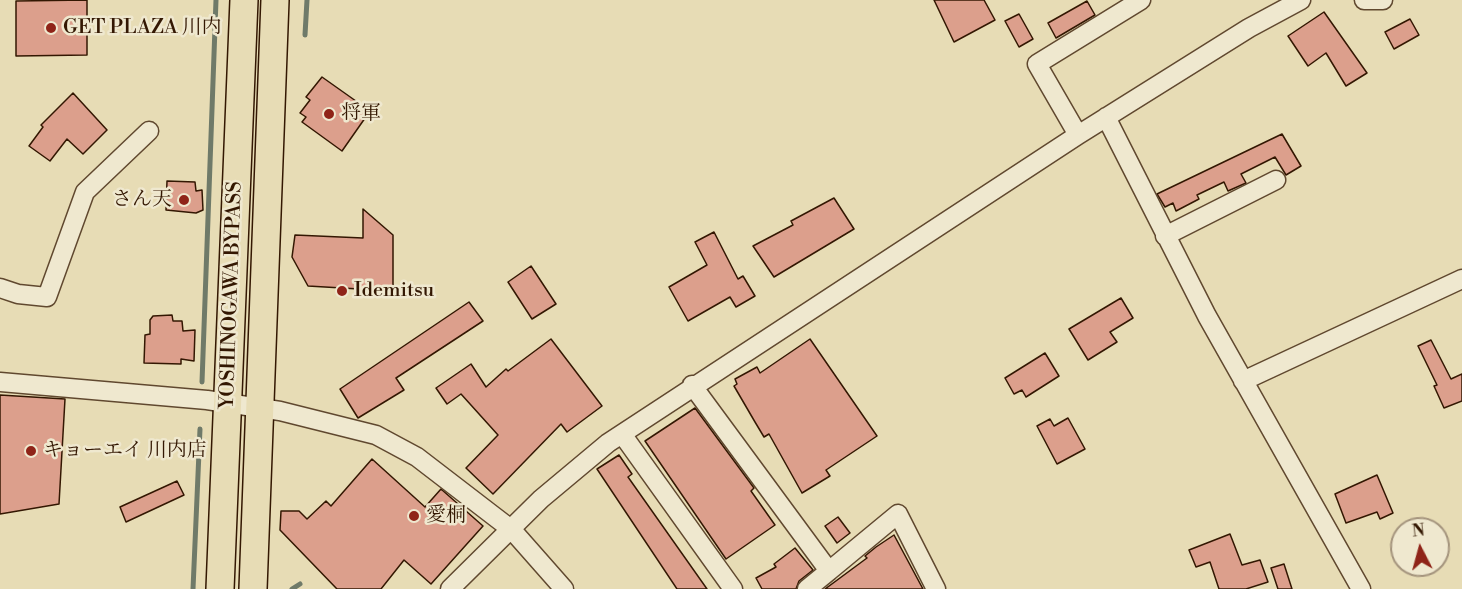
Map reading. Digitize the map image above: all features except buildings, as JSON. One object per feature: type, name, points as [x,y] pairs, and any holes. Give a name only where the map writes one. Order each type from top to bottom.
[{"type":"highway","name":"YOSHINOGAWA BYPASS","points":[[220,589],[244,0]]},
{"type":"highway","name":"YOSHINOGAWA BYPASS","points":[[253,589],[275,0]]},
{"type":"street","points":[[1078,135],[1037,64],[1141,0]]},
{"type":"street","points":[[450,589],[541,499],[622,434],[692,385],[1106,117],[1249,28],[1301,0]]},
{"type":"street","points":[[1364,0],[1383,0]]},
{"type":"street","points":[[1106,117],[1243,381],[1361,589]]},
{"type":"street","points":[[0,288],[18,294],[47,297],[85,192],[149,131]]},
{"type":"street","points":[[1166,236],[1276,180]]},
{"type":"street","points":[[1243,381],[1462,279]]},
{"type":"street","points":[[0,382],[261,408],[376,435],[417,457],[512,530],[564,589]]},
{"type":"street","points":[[692,385],[829,571]]},
{"type":"street","points":[[622,434],[733,589]]},
{"type":"street","points":[[807,589],[898,514],[936,589]]},
{"type":"waterway","points":[[202,382],[216,0]]},
{"type":"waterway","points":[[305,35],[307,0]]},
{"type":"waterway","points":[[193,589],[200,429]]},
{"type":"waterway","points":[[292,589],[300,584]]},
{"type":"place","name":"GET PLAZA 川内","points":[[51,28]]},
{"type":"place","name":"将軍","points":[[329,114]]},
{"type":"place","name":"さん天","points":[[184,200]]},
{"type":"place","name":"Idemitsu","points":[[342,291]]},
{"type":"place","name":"キョーエイ 川内店","points":[[31,451]]},
{"type":"place","name":"愛桐","points":[[414,516]]}]
